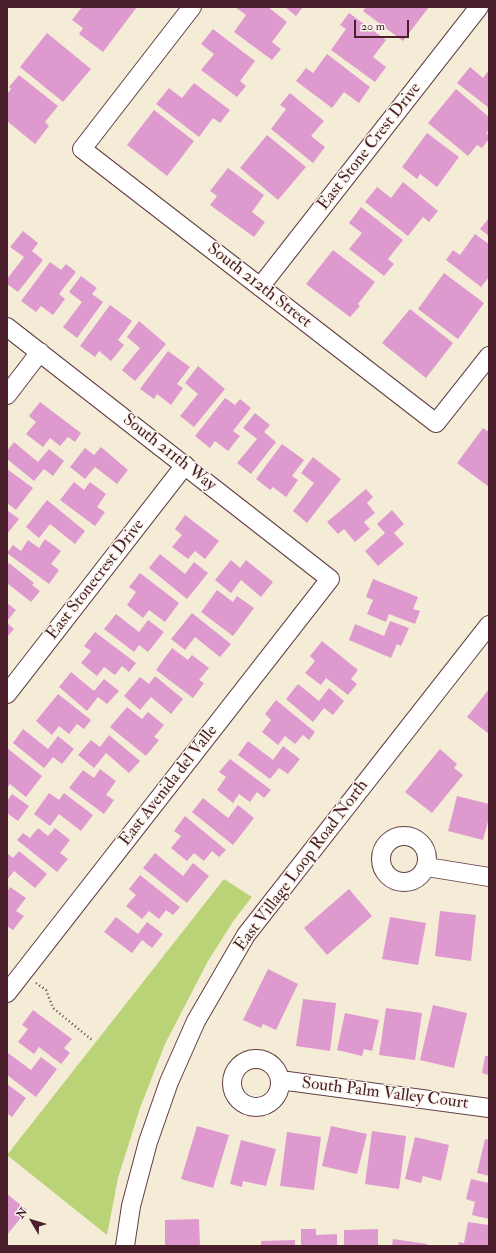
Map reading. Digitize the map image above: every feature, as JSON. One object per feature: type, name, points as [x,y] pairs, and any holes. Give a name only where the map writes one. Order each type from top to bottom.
[{"type":"street","name":"South 212th Street","points":[[192,7],[82,149],[436,423],[489,356]]},
{"type":"street","name":"East Stone Crest Drive","points":[[260,287],[479,7]]},
{"type":"street","name":"South 211th Way","points":[[7,327],[330,579]]},
{"type":"street","points":[[7,395],[40,352]]},
{"type":"street","name":"East Stonecrest Drive","points":[[7,694],[185,465]]},
{"type":"street","name":"East Avenida del Valle","points":[[7,993],[330,579]]},
{"type":"street","name":"East Village Loop Road North","points":[[125,1246],[131,1206],[148,1142],[168,1082],[196,1021],[246,935],[489,625]]},
{"type":"street","points":[[427,867],[489,877]]},
{"type":"street","name":"South Palm Valley Court","points":[[280,1080],[489,1108]]},
{"type":"path","points":[[23,973],[46,990],[53,1008],[92,1040]]},
{"type":"green space","points":[[224,879],[252,897],[234,920],[208,961],[165,1044],[140,1108],[118,1178],[107,1235],[7,1155]]},
{"type":"building","points":[[82,7],[137,7],[103,52],[79,34],[83,28],[72,20]]},
{"type":"building","points":[[235,7],[268,7],[287,22],[272,42],[281,49],[272,60],[234,32],[246,15]]},
{"type":"building","points":[[285,7],[303,7],[296,16]]},
{"type":"building","points":[[366,7],[429,7],[403,41],[363,11]]},
{"type":"building","points":[[349,13],[386,40],[373,57],[386,67],[375,82],[331,50],[346,29],[340,25]]},
{"type":"building","points":[[213,29],[255,61],[240,81],[246,86],[237,97],[201,70],[214,54],[201,44]]},
{"type":"building","points":[[47,33],[91,69],[63,102],[20,67]]},
{"type":"building","points":[[327,54],[370,87],[359,103],[344,92],[332,108],[296,81],[306,68],[313,73]]},
{"type":"building","points":[[470,67],[483,78],[489,70],[489,108],[457,83]]},
{"type":"building","points":[[19,75],[58,106],[45,122],[49,126],[35,144],[7,121],[7,94],[11,89],[9,87]]},
{"type":"building","points":[[194,83],[230,110],[220,123],[213,118],[199,137],[156,104],[169,88],[182,98]]},
{"type":"building","points":[[456,89],[489,117],[489,130],[486,133],[489,135],[489,139],[482,148],[477,145],[468,156],[428,123]]},
{"type":"building","points":[[290,93],[324,121],[311,136],[325,147],[313,163],[271,129],[286,109],[280,105]]},
{"type":"building","points":[[154,110],[194,141],[167,176],[127,145]]},
{"type":"building","points":[[427,133],[459,157],[437,187],[420,174],[417,179],[402,167]]},
{"type":"building","points":[[267,135],[306,167],[278,200],[240,168]]},
{"type":"building","points":[[228,168],[264,195],[252,212],[265,222],[254,237],[210,205],[217,196],[210,191]]},
{"type":"building","points":[[403,182],[438,211],[429,222],[423,217],[408,236],[365,202],[377,187],[391,198]]},
{"type":"building","points":[[361,207],[403,240],[388,259],[394,264],[384,276],[349,249],[362,233],[349,223]]},
{"type":"building","points":[[489,218],[489,236],[480,229]]},
{"type":"building","points":[[23,231],[38,243],[32,251],[43,260],[18,292],[7,284],[7,279],[24,257],[10,247]]},
{"type":"building","points":[[475,234],[489,244],[489,277],[481,287],[446,260],[453,250],[460,255]]},
{"type":"building","points":[[333,250],[375,282],[358,304],[360,306],[350,317],[306,284]]},
{"type":"building","points":[[50,262],[61,270],[66,264],[76,272],[59,294],[65,299],[53,315],[41,306],[36,312],[21,301]]},
{"type":"building","points":[[444,273],[484,303],[458,339],[418,309]]},
{"type":"building","points":[[81,276],[97,288],[92,294],[103,302],[77,338],[63,327],[82,302],[69,292]]},
{"type":"building","points":[[110,305],[132,321],[118,340],[124,345],[111,361],[99,351],[95,357],[80,346]]},
{"type":"building","points":[[410,309],[453,343],[426,378],[382,343]]},
{"type":"building","points":[[139,321],[166,344],[135,381],[122,370],[140,348],[127,337]]},
{"type":"building","points":[[168,351],[190,367],[177,384],[183,388],[171,405],[157,394],[154,399],[140,389]]},
{"type":"building","points":[[198,366],[225,389],[194,427],[180,416],[198,394],[185,383]]},
{"type":"building","points":[[225,398],[235,405],[240,399],[251,408],[233,431],[240,436],[228,451],[215,441],[210,448],[195,436]]},
{"type":"building","points":[[40,402],[81,433],[75,442],[68,437],[60,446],[50,438],[43,447],[26,434],[36,422],[29,416]]},
{"type":"building","points":[[255,413],[270,425],[264,432],[276,442],[251,474],[237,463],[257,439],[243,428]]},
{"type":"building","points":[[483,428],[489,432],[489,487],[457,463]]},
{"type":"building","points":[[14,442],[38,462],[49,449],[64,461],[53,476],[44,469],[34,481],[7,459],[7,451]]},
{"type":"building","points":[[282,444],[304,460],[292,476],[298,480],[286,497],[273,487],[270,490],[256,479]]},
{"type":"building","points":[[101,447],[128,470],[117,484],[95,467],[85,479],[70,467],[85,448],[94,455]]},
{"type":"building","points":[[313,457],[341,479],[307,523],[293,511],[314,483],[301,473]]},
{"type":"building","points":[[7,469],[33,488],[16,510],[7,503]]},
{"type":"building","points":[[74,482],[84,490],[90,482],[106,494],[97,507],[105,512],[95,526],[60,500]]},
{"type":"building","points":[[366,489],[373,497],[367,503],[375,513],[364,522],[370,529],[355,542],[344,529],[338,534],[327,522]]},
{"type":"building","points":[[47,500],[85,531],[75,544],[50,524],[39,538],[26,527]]},
{"type":"building","points":[[7,510],[19,519],[7,534]]},
{"type":"building","points":[[392,510],[404,524],[394,533],[404,544],[378,566],[365,551],[385,533],[377,524]]},
{"type":"building","points":[[185,515],[219,541],[205,559],[195,551],[188,559],[172,547],[182,535],[175,529]]},
{"type":"building","points":[[45,539],[61,551],[51,564],[59,570],[49,584],[7,553],[13,545],[21,551],[28,540],[39,548]]},
{"type":"building","points":[[160,554],[185,574],[194,562],[208,573],[187,599],[149,568]]},
{"type":"building","points":[[231,560],[240,568],[246,560],[273,582],[261,597],[241,580],[231,593],[215,580]]},
{"type":"building","points":[[9,563],[34,583],[32,585],[40,591],[31,602],[7,583],[7,566]]},
{"type":"building","points":[[140,573],[179,603],[165,622],[149,610],[143,618],[127,605],[136,592],[129,587]]},
{"type":"building","points":[[373,579],[418,597],[413,609],[420,611],[415,624],[389,614],[386,622],[367,614],[373,600],[366,597]]},
{"type":"building","points":[[217,590],[233,602],[237,596],[254,608],[233,636],[201,612]]},
{"type":"building","points":[[7,603],[16,610],[7,621]]},
{"type":"building","points":[[192,613],[231,644],[220,657],[195,637],[185,650],[171,639]]},
{"type":"building","points":[[116,614],[139,632],[148,620],[164,632],[148,652],[139,645],[134,652],[104,629]]},
{"type":"building","points":[[390,621],[409,628],[401,646],[397,644],[391,658],[349,640],[355,624],[384,636]]},
{"type":"building","points":[[7,623],[14,629],[7,637]]},
{"type":"building","points":[[95,632],[136,663],[129,672],[122,666],[115,675],[104,667],[97,676],[81,663],[91,651],[84,646]]},
{"type":"building","points":[[322,641],[358,670],[351,679],[357,684],[348,695],[326,678],[321,685],[305,673],[315,661],[310,656]]},
{"type":"building","points":[[172,648],[188,660],[192,655],[209,668],[199,680],[204,683],[193,698],[156,670]]},
{"type":"building","points":[[71,672],[94,691],[104,679],[119,691],[107,704],[98,697],[87,711],[59,687]]},
{"type":"building","points":[[155,676],[183,699],[171,714],[151,697],[140,710],[124,696],[140,677],[149,684]]},
{"type":"building","points":[[298,684],[319,701],[329,688],[344,701],[333,715],[324,708],[313,722],[286,699]]},
{"type":"building","points":[[489,689],[489,734],[467,717]]},
{"type":"building","points":[[58,694],[91,720],[84,729],[77,724],[69,734],[59,726],[52,735],[36,721]]},
{"type":"building","points":[[276,700],[315,732],[309,740],[303,735],[295,744],[285,736],[278,745],[262,732],[271,720],[265,714]]},
{"type":"building","points":[[127,707],[142,719],[148,712],[164,725],[154,737],[159,740],[146,756],[110,727]]},
{"type":"building","points":[[23,729],[48,749],[58,736],[74,749],[62,764],[53,757],[44,768],[13,743]]},
{"type":"building","points":[[109,735],[140,761],[129,773],[106,753],[94,768],[78,755],[91,740],[100,747]]},
{"type":"building","points":[[248,741],[273,760],[283,746],[300,759],[288,774],[279,768],[270,779],[238,755]]},
{"type":"building","points":[[7,748],[42,776],[26,797],[10,784],[7,788]]},
{"type":"building","points":[[440,749],[457,764],[454,768],[463,775],[432,813],[405,792]]},
{"type":"building","points":[[230,759],[271,790],[264,798],[257,792],[250,802],[239,794],[233,803],[217,790],[226,777],[219,772]]},
{"type":"building","points":[[100,769],[116,781],[106,795],[114,800],[104,814],[69,788],[83,770],[94,778]]},
{"type":"building","points":[[49,793],[59,800],[64,793],[93,815],[81,831],[59,814],[50,826],[34,814]]},
{"type":"building","points":[[12,794],[29,806],[18,821],[7,813],[7,801]]},
{"type":"building","points":[[457,796],[489,804],[489,818],[483,840],[448,831]]},
{"type":"building","points":[[203,798],[228,818],[238,805],[254,818],[233,845],[192,812]]},
{"type":"building","points":[[185,816],[226,850],[219,857],[212,851],[204,861],[194,853],[187,861],[171,848],[181,836],[174,831]]},
{"type":"building","points":[[38,828],[48,836],[55,828],[70,840],[60,853],[68,859],[57,872],[17,840],[23,833],[30,838]]},
{"type":"building","points":[[19,851],[47,874],[35,888],[14,871],[7,880],[7,853],[13,858]]},
{"type":"building","points":[[155,853],[183,876],[193,863],[209,876],[187,903],[143,868]]},
{"type":"building","points":[[140,875],[180,907],[173,915],[166,910],[159,919],[149,911],[142,919],[126,906],[136,895],[129,889]]},
{"type":"building","points":[[10,887],[26,898],[16,911],[24,916],[13,930],[7,926],[7,892]]},
{"type":"building","points":[[349,889],[372,916],[327,955],[304,928]]},
{"type":"building","points":[[440,911],[476,915],[471,961],[435,956]]},
{"type":"building","points":[[116,917],[138,934],[147,922],[163,934],[152,948],[142,940],[132,953],[104,932]]},
{"type":"building","points":[[390,917],[426,923],[418,965],[382,959]]},
{"type":"building","points":[[268,969],[298,984],[276,1030],[263,1024],[261,1028],[243,1020]]},
{"type":"building","points":[[303,999],[336,1003],[330,1051],[296,1046]]},
{"type":"building","points":[[433,1005],[467,1013],[454,1068],[420,1060]]},
{"type":"building","points":[[386,1008],[422,1013],[415,1060],[379,1055]]},
{"type":"building","points":[[33,1010],[72,1039],[64,1048],[70,1053],[61,1064],[39,1047],[34,1054],[18,1042],[28,1029],[22,1025]]},
{"type":"building","points":[[345,1013],[379,1020],[372,1051],[364,1049],[362,1056],[337,1050]]},
{"type":"building","points":[[8,1053],[31,1070],[41,1057],[57,1069],[36,1097],[7,1075]]},
{"type":"building","points":[[485,1056],[489,1056],[489,1075],[482,1073]]},
{"type":"building","points":[[7,1084],[26,1098],[12,1117],[7,1113]]},
{"type":"building","points":[[197,1126],[229,1135],[213,1188],[181,1179]]},
{"type":"building","points":[[331,1126],[367,1134],[357,1174],[322,1166]]},
{"type":"building","points":[[372,1131],[406,1136],[399,1189],[365,1184]]},
{"type":"building","points":[[287,1132],[321,1137],[314,1190],[280,1186]]},
{"type":"building","points":[[415,1137],[449,1145],[441,1181],[423,1176],[421,1183],[405,1179]]},
{"type":"building","points":[[485,1139],[489,1140],[489,1176],[477,1173]]},
{"type":"building","points":[[241,1140],[276,1149],[266,1186],[243,1181],[242,1187],[230,1184]]},
{"type":"building","points":[[471,1179],[489,1183],[489,1219],[472,1215],[475,1202],[466,1199]]},
{"type":"building","points":[[7,1194],[27,1210],[7,1235]]},
{"type":"building","points":[[199,1219],[200,1246],[165,1246],[165,1220]]},
{"type":"building","points":[[468,1222],[489,1225],[489,1246],[458,1246],[459,1242],[464,1243]]},
{"type":"building","points":[[301,1229],[316,1229],[316,1235],[337,1234],[337,1246],[301,1246]]},
{"type":"building","points":[[378,1229],[378,1246],[344,1246],[344,1230]]},
{"type":"building","points":[[393,1239],[427,1244],[427,1246],[392,1246]]},
{"type":"building","points":[[295,1240],[295,1246],[261,1246],[261,1241]]}]
